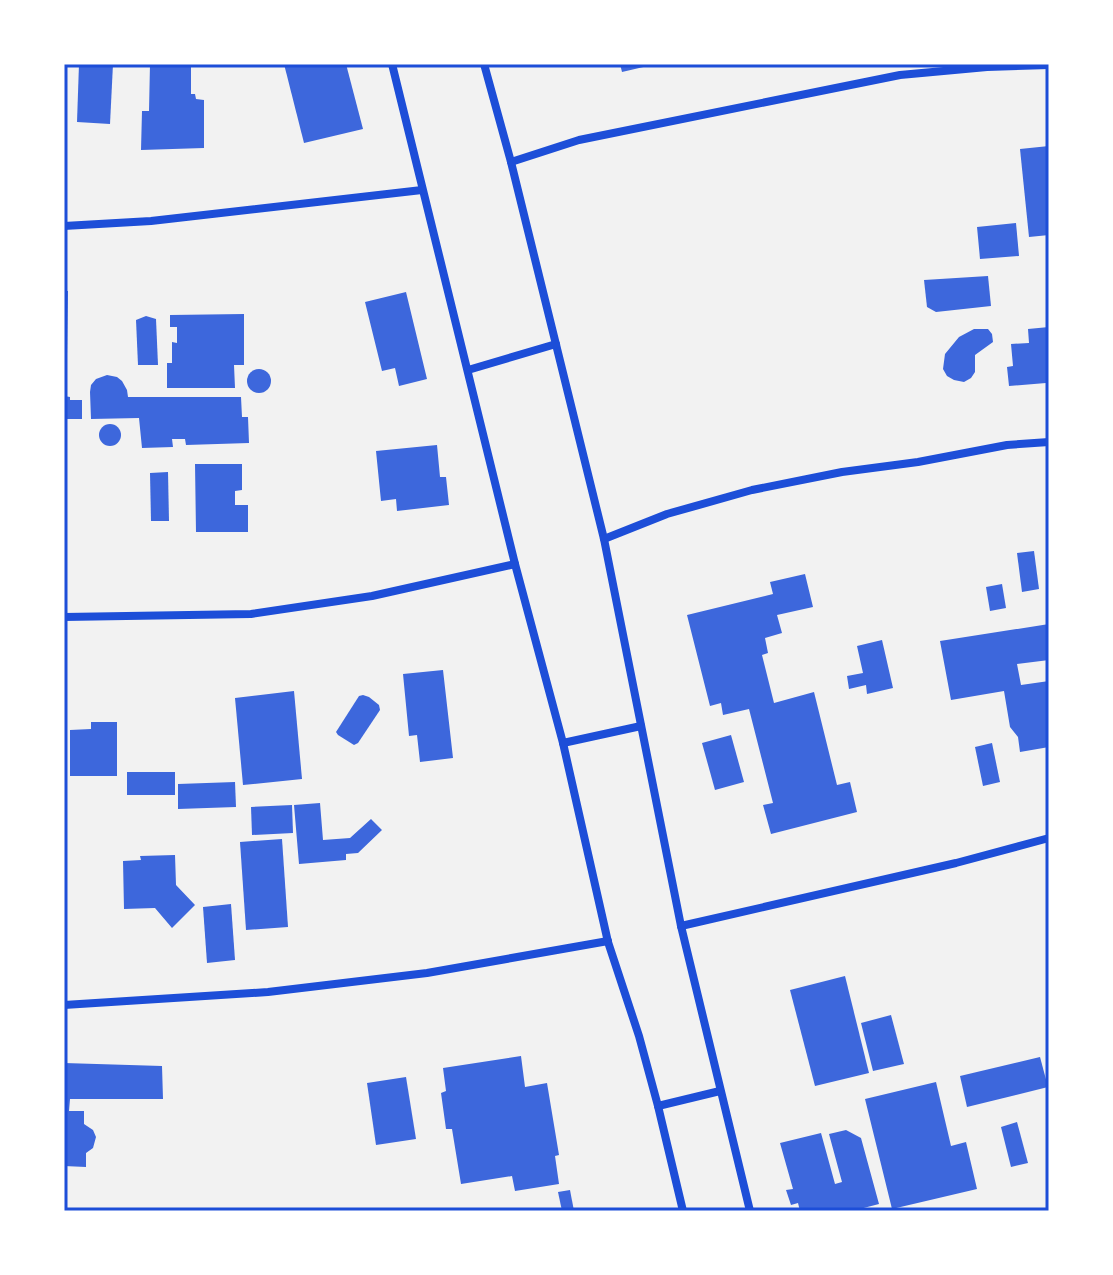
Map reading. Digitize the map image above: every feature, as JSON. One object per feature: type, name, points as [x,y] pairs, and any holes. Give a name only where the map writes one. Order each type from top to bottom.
[{"type":"street","points":[[392,64],[515,564],[563,743],[608,941],[639,1036],[683,1211]]},
{"type":"street","points":[[484,64],[604,539],[681,926],[750,1211]]},
{"type":"street","points":[[511,162],[579,140],[900,75],[1049,65]]},
{"type":"street","points":[[64,226],[165,219],[422,190]]},
{"type":"street","points":[[468,370],[556,344]]},
{"type":"street","points":[[604,539],[667,514],[752,490],[1007,445],[1049,442]]},
{"type":"street","points":[[64,617],[251,614],[372,596],[515,564]]},
{"type":"street","points":[[563,743],[641,726]]},
{"type":"street","points":[[681,926],[956,863],[1049,838]]},
{"type":"street","points":[[64,1005],[268,992],[427,973],[608,941]]},
{"type":"street","points":[[658,1106],[720,1091]]},
{"type":"building","points":[[79,64],[113,64],[110,124],[77,122]]},
{"type":"building","points":[[150,64],[191,64],[191,94],[195,94],[196,99],[204,100],[204,148],[141,150],[142,111],[149,111]]},
{"type":"building","points":[[284,64],[346,64],[363,129],[304,143]]},
{"type":"building","points":[[620,64],[652,64],[652,65],[622,72]]},
{"type":"building","points":[[1049,146],[1049,235],[1029,237],[1020,149]]},
{"type":"building","points":[[1016,223],[1019,256],[980,259],[977,227]]},
{"type":"building","points":[[988,276],[991,306],[936,312],[927,307],[924,280]]},
{"type":"building","points":[[64,291],[68,291],[67,354],[64,354]]},
{"type":"building","points":[[406,292],[427,379],[399,386],[395,368],[382,371],[365,302]]},
{"type":"building","points":[[244,314],[244,365],[234,365],[235,388],[167,388],[167,363],[172,363],[172,342],[177,343],[177,327],[170,327],[170,315]]},
{"type":"building","points":[[146,316],[156,319],[158,365],[138,365],[136,320]]},
{"type":"building","points":[[1049,327],[1049,391],[1046,391],[1046,383],[1009,386],[1007,367],[1013,366],[1011,344],[1029,343],[1028,329]]},
{"type":"building","points":[[974,329],[988,329],[993,342],[975,355],[975,372],[971,378],[964,382],[954,380],[943,369],[945,354],[959,337]]},
{"type":"building","points":[[259,369],[268,372],[271,381],[268,390],[259,393],[250,390],[247,381],[250,372]]},
{"type":"building","points":[[107,375],[122,381],[128,397],[241,397],[242,417],[248,417],[249,443],[186,445],[185,439],[172,439],[173,447],[142,448],[139,418],[91,419],[91,385],[96,379]]},
{"type":"building","points":[[64,396],[70,397],[70,400],[82,400],[82,419],[64,419]]},
{"type":"building","points":[[110,424],[121,435],[110,446],[99,435]]},
{"type":"building","points":[[437,445],[440,477],[446,477],[449,505],[397,511],[396,499],[381,501],[376,451]]},
{"type":"building","points":[[195,464],[242,464],[242,490],[235,491],[235,505],[248,505],[248,532],[196,532]]},
{"type":"building","points":[[168,472],[169,521],[151,521],[150,473]]},
{"type":"building","points":[[1034,551],[1039,589],[1022,592],[1017,553]]},
{"type":"building","points":[[805,574],[813,607],[777,615],[782,633],[765,638],[768,653],[762,655],[774,703],[814,692],[837,785],[850,782],[857,812],[771,834],[763,805],[773,803],[749,709],[723,715],[721,703],[710,706],[687,615],[773,594],[770,582]]},
{"type":"building","points":[[1002,584],[1006,608],[990,611],[986,587]]},
{"type":"building","points":[[1049,624],[1049,660],[1017,664],[1021,685],[1049,681],[1049,747],[1020,752],[1018,737],[1010,727],[1004,691],[951,700],[940,641]]},
{"type":"building","points":[[882,640],[893,688],[867,694],[866,685],[849,689],[847,676],[863,673],[857,646]]},
{"type":"building","points":[[443,670],[453,758],[420,762],[417,735],[409,736],[403,674]]},
{"type":"building","points":[[294,691],[302,779],[243,785],[235,698]]},
{"type":"building","points":[[363,695],[379,705],[380,710],[354,745],[336,732],[359,696]]},
{"type":"building","points":[[91,722],[117,722],[117,776],[70,776],[70,730],[91,729]]},
{"type":"building","points":[[731,735],[744,782],[715,790],[702,743]]},
{"type":"building","points":[[992,743],[1000,782],[983,786],[975,747]]},
{"type":"building","points":[[127,772],[175,772],[175,795],[127,795]]},
{"type":"building","points":[[235,782],[236,807],[178,809],[178,784]]},
{"type":"building","points":[[320,803],[323,840],[350,838],[371,819],[382,830],[358,853],[346,854],[346,860],[299,864],[294,805]]},
{"type":"building","points":[[292,805],[293,833],[252,835],[251,807]]},
{"type":"building","points":[[282,839],[288,927],[246,930],[240,842]]},
{"type":"building","points":[[175,855],[176,885],[195,905],[172,928],[155,908],[124,909],[123,861],[141,860],[140,856]]},
{"type":"building","points":[[231,904],[235,960],[207,963],[203,907]]},
{"type":"building","points":[[845,976],[869,1073],[815,1086],[790,990]]},
{"type":"building","points":[[891,1015],[904,1064],[873,1071],[861,1023]]},
{"type":"building","points":[[521,1056],[525,1087],[547,1083],[559,1155],[555,1156],[559,1184],[515,1191],[512,1176],[461,1184],[452,1129],[446,1129],[441,1093],[446,1091],[443,1068]]},
{"type":"building","points":[[1040,1057],[1048,1087],[967,1107],[960,1076]]},
{"type":"building","points":[[64,1063],[162,1066],[163,1099],[70,1099],[69,1111],[84,1111],[84,1124],[93,1130],[96,1137],[93,1148],[86,1153],[86,1167],[64,1166]]},
{"type":"building","points":[[406,1077],[416,1139],[376,1145],[367,1083]]},
{"type":"building","points":[[936,1082],[951,1146],[966,1142],[977,1189],[892,1209],[865,1099]]},
{"type":"building","points":[[1017,1122],[1028,1163],[1011,1167],[1001,1127]]},
{"type":"building","points":[[846,1130],[861,1138],[879,1204],[852,1211],[800,1211],[798,1203],[791,1205],[786,1190],[793,1189],[780,1143],[821,1133],[835,1184],[842,1182],[829,1134]]},
{"type":"building","points":[[570,1190],[574,1211],[562,1211],[558,1192]]}]
